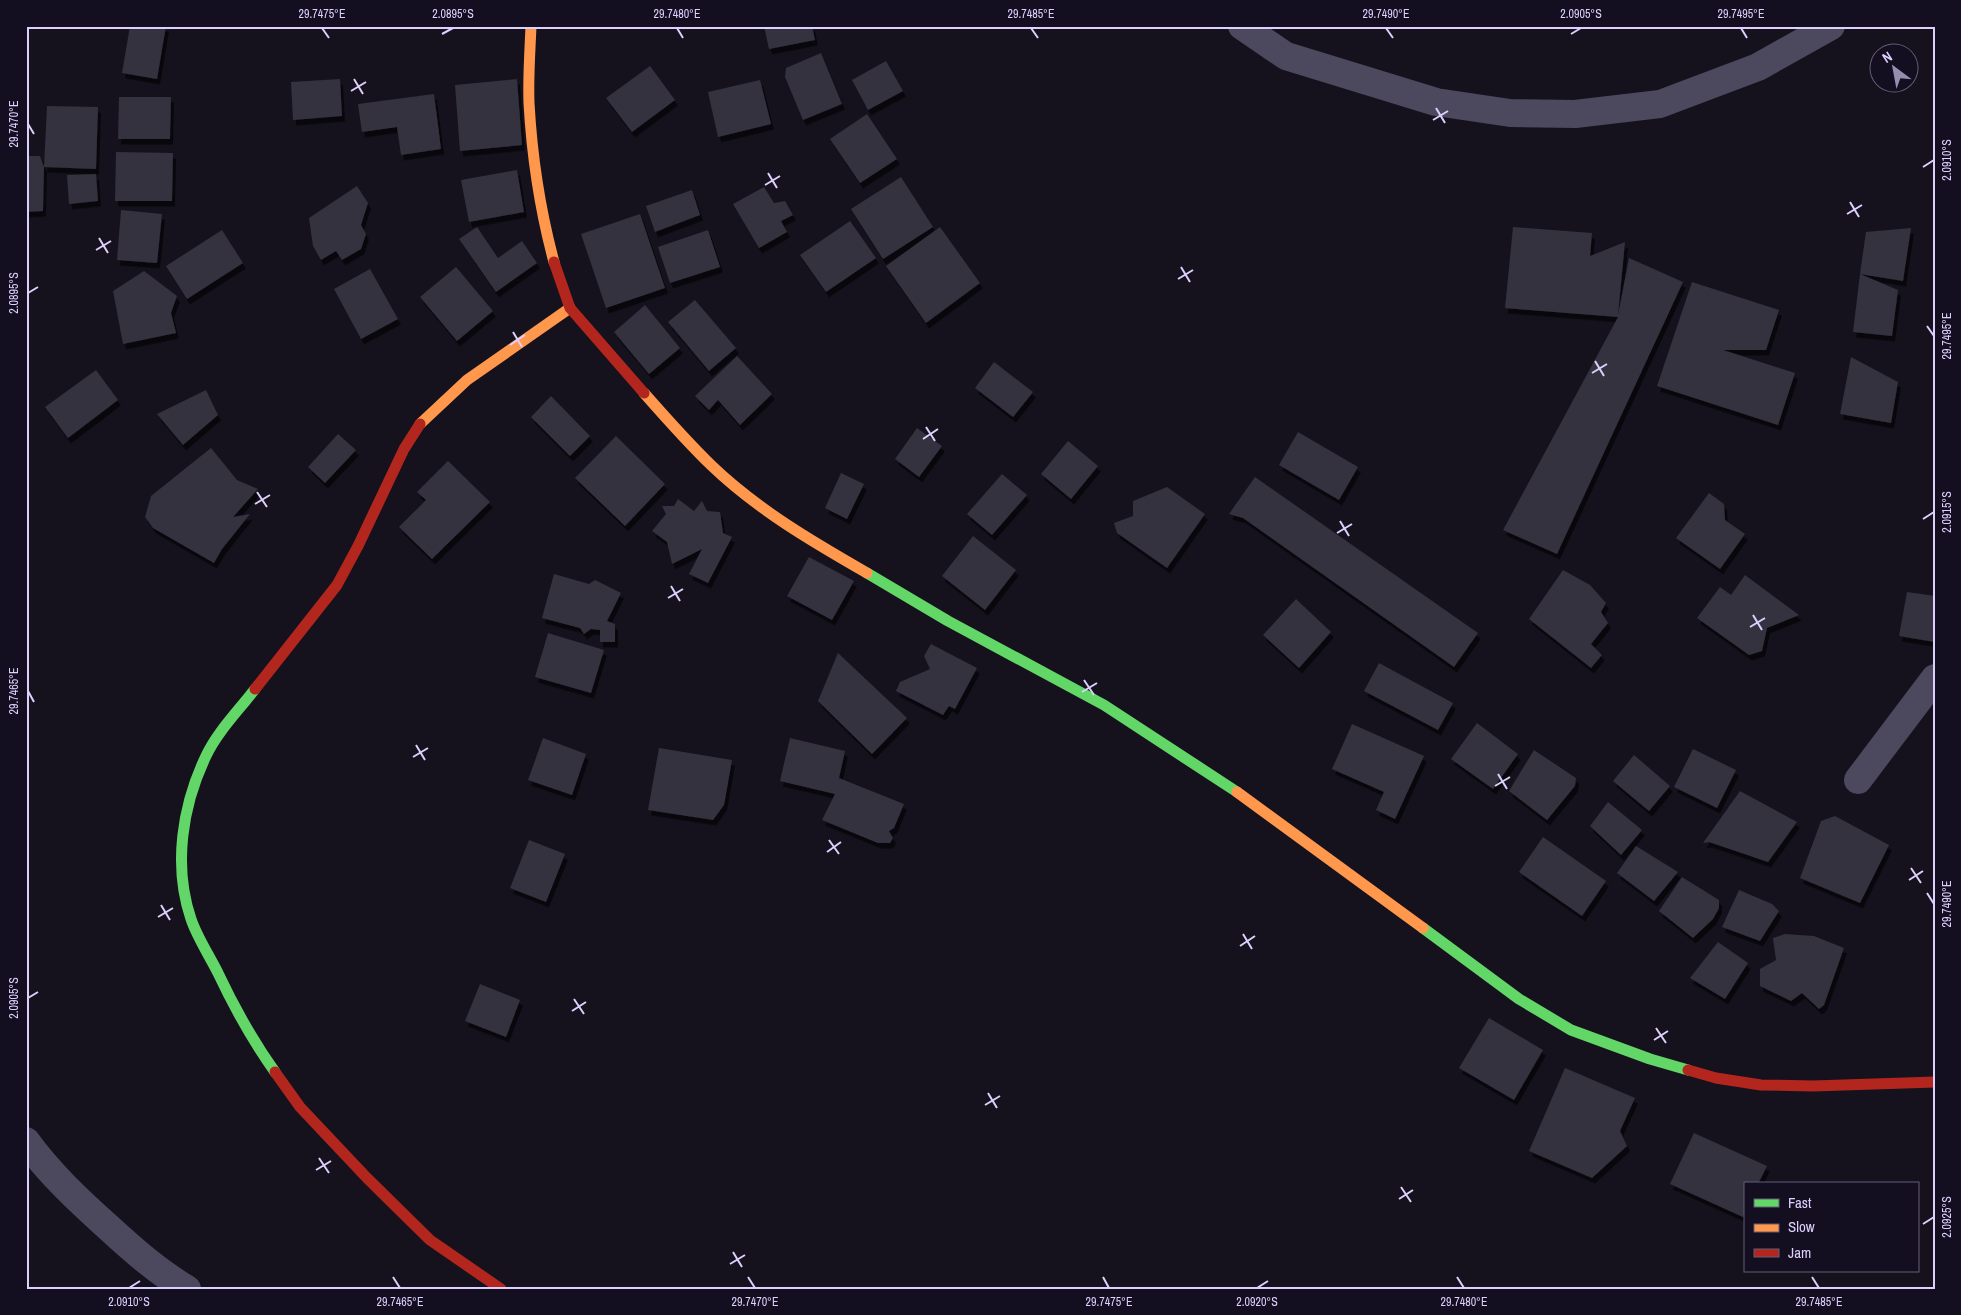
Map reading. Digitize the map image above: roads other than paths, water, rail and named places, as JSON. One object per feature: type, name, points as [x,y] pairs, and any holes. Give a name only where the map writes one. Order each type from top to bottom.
[{"type":"street","points":[[531,26],[529,101],[533,154],[542,218],[556,270],[570,308],[688,441],[713,467],[760,506],[801,535],[948,621],[1104,705],[1251,801],[1519,998],[1571,1030],[1650,1059],[1716,1078],[1761,1086],[1935,1082]]},
{"type":"street","points":[[1242,26],[1286,56],[1436,102],[1510,113],[1575,114],[1660,104],[1758,67],[1831,26]]},
{"type":"street","points":[[500,1289],[430,1240],[367,1178],[300,1107],[278,1077],[261,1052],[225,988],[191,919],[184,889],[180,849],[191,793],[206,755],[226,726],[337,584],[358,546],[404,448],[422,421],[467,380],[570,308]]},
{"type":"street","points":[[1858,780],[1935,678]]},
{"type":"street","points":[[26,1141],[90,1211],[167,1277],[187,1289]]}]
